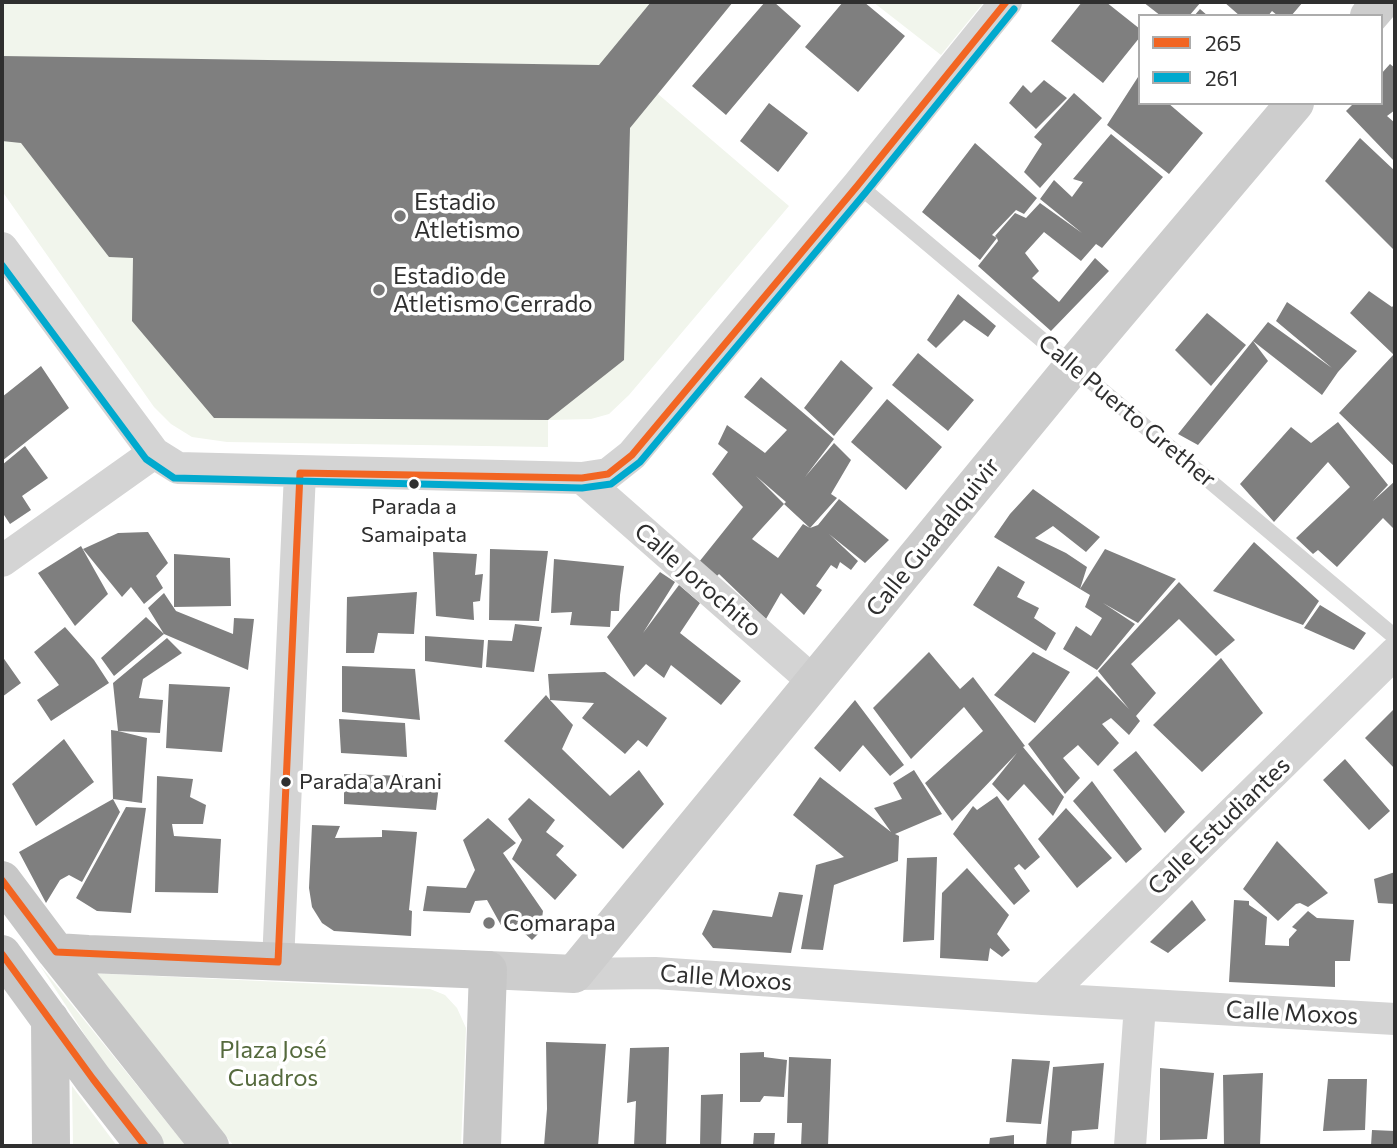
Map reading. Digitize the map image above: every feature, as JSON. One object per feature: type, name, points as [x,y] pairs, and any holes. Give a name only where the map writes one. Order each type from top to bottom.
[{"type":"main road","points":[[2,880],[210,1146]]},
{"type":"main road","name":"Calle Moxos","points":[[56,952],[488,970]]},
{"type":"main road","points":[[2,954],[145,1146]]},
{"type":"main road","points":[[482,1146],[488,970]]},
{"type":"main road","points":[[50,1019],[51,1146]]},
{"type":"street","points":[[2,248],[154,453],[178,468],[582,478],[608,474],[632,455],[858,185],[1006,2]]},
{"type":"street","name":"Calle Guadalquivir","points":[[574,974],[1073,366],[1293,105]]},
{"type":"street","points":[[2,561],[154,453]]},
{"type":"street","points":[[278,962],[300,473]]},
{"type":"street","name":"Calle Jorochito","points":[[582,478],[814,682]]},
{"type":"street","name":"Calle Estudiantes","points":[[1043,999],[1395,653]]},
{"type":"street","name":"Calle Moxos","points":[[488,970],[574,974],[654,973],[1395,1019]]},
{"type":"street","points":[[1130,1146],[1140,1005]]},
{"type":"lane","name":"Calle Puerto Grether","points":[[858,185],[1395,637]]},
{"type":"green space","name":"Estadio Atletismo","points":[[2,2],[733,2],[658,94],[789,206],[629,395],[609,414],[591,419],[548,420],[548,447],[227,442],[192,437],[171,424],[154,407],[2,191]]},
{"type":"green space","points":[[873,2],[984,2],[941,55]]},
{"type":"green space","points":[[39,964],[186,1146],[166,1146],[118,1086]]},
{"type":"green space","name":"Plaza José Cuadros","points":[[90,973],[430,989],[445,995],[457,1008],[466,1028],[461,1146],[234,1146]]},
{"type":"green space","points":[[72,1086],[117,1146],[73,1146]]},
{"type":"building","name":"Estadio Atletismo","points":[[651,2],[733,2],[630,128],[624,360],[548,420],[214,418],[132,321],[133,258],[109,257],[21,143],[2,141],[2,56],[599,65]]},
{"type":"building","points":[[765,2],[774,2],[801,26],[726,115],[692,86]]},
{"type":"building","points":[[843,2],[864,2],[905,36],[858,92],[805,47]]},
{"type":"building","points":[[1082,2],[1106,2],[1138,27],[1138,39],[1103,83],[1051,41]]},
{"type":"building","points":[[1143,2],[1201,2],[1191,14],[1158,14]]},
{"type":"building","points":[[1224,2],[1303,2],[1293,14],[1276,14],[1272,11],[1270,14],[1238,14]]},
{"type":"building","points":[[1390,64],[1395,68],[1395,110],[1387,116],[1395,123],[1395,162],[1346,111],[1352,105],[1383,105],[1383,72]]},
{"type":"building","points":[[1138,77],[1138,105],[1170,105],[1203,133],[1169,174],[1107,125]]},
{"type":"building","points":[[1044,80],[1067,98],[1036,129],[1009,103],[1023,85],[1031,93]]},
{"type":"building","points":[[1074,93],[1102,118],[1040,188],[1024,172],[1042,144],[1034,137]]},
{"type":"building","points":[[769,103],[808,133],[778,172],[740,141]]},
{"type":"building","points":[[1111,134],[1163,177],[1102,248],[1096,244],[1081,261],[1044,232],[1025,253],[1039,271],[1032,278],[1059,302],[1095,258],[1109,271],[1051,331],[978,266],[998,241],[995,236],[1015,213],[1026,218],[1040,203],[1082,233],[1040,199],[1054,180],[1072,197],[1083,182],[1073,179]]},
{"type":"building","points":[[1360,138],[1395,171],[1395,251],[1325,181]]},
{"type":"building","points":[[975,143],[1037,198],[1024,214],[1016,210],[992,235],[997,238],[980,260],[922,212]]},
{"type":"building","points":[[1369,291],[1392,307],[1395,304],[1393,354],[1350,313]]},
{"type":"building","points":[[958,294],[996,326],[988,337],[964,320],[936,348],[927,340]]},
{"type":"building","points":[[1287,302],[1357,351],[1322,395],[1253,341],[1268,361],[1198,445],[1178,434],[1268,322],[1332,368],[1276,321]]},
{"type":"building","points":[[1207,313],[1246,345],[1211,386],[1175,350]]},
{"type":"building","points":[[918,353],[974,400],[948,431],[892,385]]},
{"type":"building","points":[[1395,353],[1393,427],[1395,467],[1339,413]]},
{"type":"building","points":[[841,360],[873,388],[834,436],[804,408]]},
{"type":"building","points":[[41,366],[69,408],[2,461],[2,397]]},
{"type":"building","points":[[761,377],[834,439],[805,477],[834,443],[851,460],[831,494],[837,498],[810,528],[818,525],[839,499],[889,540],[865,563],[829,534],[858,561],[851,570],[840,562],[837,569],[831,565],[816,586],[822,590],[804,615],[781,593],[766,619],[719,574],[715,578],[699,562],[743,507],[712,474],[728,452],[718,444],[727,425],[765,453],[787,430],[744,397]],"holes":[[[756,476],[786,502],[784,504]],[[784,504],[810,528],[803,524],[778,558],[752,539]]]},
{"type":"building","points":[[887,399],[942,447],[906,490],[851,442]]},
{"type":"building","points":[[1338,422],[1388,485],[1373,501],[1395,481],[1395,530],[1383,518],[1337,567],[1318,550],[1313,554],[1296,538],[1350,487],[1328,462],[1274,522],[1240,484],[1291,427],[1311,443]]},
{"type":"building","points":[[25,446],[48,478],[22,496],[31,510],[10,524],[2,512],[2,465]]},
{"type":"building","points":[[1033,489],[1100,537],[1086,552],[1053,526],[1035,538],[1087,567],[1080,589],[994,537]]},
{"type":"building","points":[[148,532],[168,563],[156,576],[163,588],[144,604],[131,587],[122,597],[83,549],[118,533]]},
{"type":"building","points":[[1254,542],[1319,601],[1303,625],[1213,591]]},
{"type":"building","points":[[81,546],[108,594],[75,626],[38,573]]},
{"type":"building","points":[[490,549],[548,551],[539,621],[489,620]]},
{"type":"building","points":[[1105,549],[1176,579],[1138,623],[1103,603],[1135,624],[1097,670],[1063,649],[1076,626],[1091,636],[1102,618],[1085,607],[1090,595],[1080,589]]},
{"type":"building","points":[[433,552],[477,554],[475,575],[483,574],[480,601],[473,602],[474,620],[436,616]]},
{"type":"building","points":[[174,554],[230,558],[231,606],[174,607]]},
{"type":"building","points":[[554,559],[624,566],[619,611],[611,611],[610,627],[570,625],[572,612],[551,613]]},
{"type":"building","points":[[998,566],[1025,582],[1017,597],[1039,608],[1034,618],[1056,633],[1046,651],[973,605]]},
{"type":"building","points":[[660,572],[675,582],[643,633],[679,585],[700,603],[680,633],[741,681],[721,705],[671,665],[664,678],[646,664],[634,677],[607,637]]},
{"type":"building","points":[[1179,582],[1235,640],[1216,656],[1179,619],[1131,664],[1156,693],[1136,716],[1140,721],[1129,735],[1111,718],[1102,724],[1119,743],[1098,766],[1078,745],[1063,758],[1080,778],[1065,794],[1028,744],[1097,676],[1129,709],[1098,671]]},
{"type":"building","points":[[417,592],[414,634],[378,633],[374,653],[346,653],[347,597]]},
{"type":"building","points":[[164,593],[176,611],[233,634],[234,618],[254,619],[248,670],[164,634],[148,608]]},
{"type":"building","points":[[1320,605],[1366,633],[1354,650],[1304,628]]},
{"type":"building","points":[[146,617],[164,634],[114,676],[101,658]]},
{"type":"building","points":[[515,624],[542,627],[534,672],[486,667],[488,640],[512,641]]},
{"type":"building","points":[[65,627],[94,660],[109,683],[51,721],[37,700],[59,685],[34,652]]},
{"type":"building","points":[[425,636],[484,640],[482,668],[425,661]]},
{"type":"building","points":[[167,638],[182,653],[143,679],[139,698],[163,700],[160,733],[118,731],[113,683]]},
{"type":"building","points":[[929,652],[960,689],[973,677],[1025,746],[1023,747],[1064,797],[1053,816],[1024,784],[1008,801],[992,784],[1017,753],[952,821],[925,783],[983,731],[964,707],[911,759],[873,708]]},
{"type":"building","points":[[1033,652],[1070,672],[1035,723],[994,695]]},
{"type":"building","points":[[2,656],[21,683],[2,697]]},
{"type":"building","points":[[1221,658],[1263,713],[1202,772],[1153,725]]},
{"type":"building","points":[[342,666],[415,669],[420,720],[342,712]]},
{"type":"building","points":[[605,672],[667,718],[647,747],[638,740],[625,754],[582,718],[594,703],[550,700],[548,674]]},
{"type":"building","points":[[169,684],[230,687],[222,752],[166,748]]},
{"type":"building","points":[[546,695],[573,725],[562,749],[610,796],[639,770],[664,804],[623,849],[504,741]]},
{"type":"building","points":[[855,700],[904,765],[890,776],[863,745],[840,772],[814,748]]},
{"type":"building","points":[[1395,708],[1395,769],[1365,738]]},
{"type":"building","points":[[339,719],[405,723],[407,757],[341,753]]},
{"type":"building","points":[[111,730],[147,738],[142,803],[113,799]]},
{"type":"building","points":[[64,739],[94,782],[36,826],[12,784]]},
{"type":"building","points":[[1136,751],[1185,812],[1165,833],[1113,770]]},
{"type":"building","points":[[1345,759],[1390,811],[1369,830],[1323,780]]},
{"type":"building","points":[[914,770],[942,814],[895,834],[899,836],[898,861],[834,885],[823,950],[801,949],[816,865],[844,857],[793,815],[820,777],[891,832],[874,808],[902,799],[893,783]]},
{"type":"building","points":[[344,774],[440,777],[436,810],[344,804]]},
{"type":"building","points":[[157,776],[193,779],[190,797],[206,805],[203,824],[172,824],[174,836],[221,839],[218,893],[155,892]]},
{"type":"building","points":[[1092,781],[1142,849],[1126,863],[1073,801]]},
{"type":"building","points":[[997,796],[1040,857],[1025,870],[1019,864],[1014,868],[1030,891],[1014,905],[953,834],[973,806],[977,810]]},
{"type":"building","points":[[529,798],[555,820],[546,832],[564,846],[556,855],[577,875],[555,900],[512,859],[522,840],[508,819]]},
{"type":"building","points":[[113,799],[120,812],[82,882],[69,875],[60,880],[46,903],[19,852]]},
{"type":"building","points":[[126,807],[146,808],[131,913],[97,911],[76,898]]},
{"type":"building","points":[[1066,808],[1112,858],[1077,888],[1038,839]]},
{"type":"building","points":[[488,818],[516,843],[503,853],[543,911],[540,932],[532,940],[513,923],[502,927],[487,900],[475,901],[470,913],[423,911],[427,886],[466,888],[475,870],[463,840]]},
{"type":"building","points":[[312,825],[340,826],[335,838],[382,837],[382,830],[417,832],[409,910],[412,911],[411,936],[334,931],[322,923],[312,907],[309,888]]},
{"type":"building","points":[[1277,841],[1328,893],[1308,907],[1296,904],[1278,921],[1243,889]]},
{"type":"building","points":[[937,857],[934,940],[903,942],[907,858]]},
{"type":"building","points":[[967,868],[1009,915],[997,934],[1010,950],[1002,957],[990,948],[988,961],[940,958],[942,893]]},
{"type":"building","points":[[1395,872],[1395,904],[1378,903],[1374,879]]},
{"type":"building","points":[[779,892],[803,895],[791,953],[713,948],[702,934],[713,910],[772,917]]},
{"type":"building","points":[[1192,900],[1206,920],[1168,953],[1150,942]]},
{"type":"building","points":[[1234,900],[1249,901],[1249,905],[1267,917],[1265,945],[1289,946],[1289,939],[1297,930],[1292,927],[1308,911],[1317,918],[1354,920],[1350,961],[1335,961],[1335,987],[1229,982]]},
{"type":"building","points":[[546,1042],[606,1044],[598,1146],[544,1146],[547,1109]]},
{"type":"building","points":[[669,1047],[666,1146],[634,1146],[636,1101],[627,1103],[630,1048]]},
{"type":"building","points":[[764,1052],[764,1057],[787,1060],[784,1097],[764,1096],[760,1102],[740,1102],[740,1053]]},
{"type":"building","points":[[789,1057],[831,1059],[828,1146],[801,1146],[802,1123],[787,1123]]},
{"type":"building","points":[[1012,1059],[1050,1061],[1041,1124],[1006,1122]]},
{"type":"building","points":[[1104,1063],[1098,1129],[1072,1131],[1071,1146],[1046,1146],[1053,1067]]},
{"type":"building","points":[[1160,1068],[1214,1073],[1207,1139],[1160,1140]]},
{"type":"building","points":[[1263,1073],[1260,1146],[1224,1146],[1223,1075]]},
{"type":"building","points":[[1328,1079],[1367,1079],[1365,1130],[1323,1131]]},
{"type":"building","points":[[723,1094],[721,1146],[700,1146],[701,1095]]},
{"type":"building","points":[[1372,1130],[1395,1131],[1395,1146],[1371,1146]]},
{"type":"building","points":[[754,1133],[775,1133],[774,1146],[753,1146]]},
{"type":"building","points":[[1014,1135],[1014,1146],[989,1146],[990,1138]]},
{"type":"transit line","name":"265","points":[[2,880],[56,952],[278,962],[300,473],[582,478],[608,474],[632,455],[858,185],[1006,2]]},
{"type":"transit line","name":"261","points":[[2,265],[146,459],[174,478],[582,488],[611,484],[640,462],[866,192],[1014,9]]},
{"type":"transit line","name":"265","points":[[2,954],[145,1146]]},
{"type":"place","name":"Estadio Atletismo","points":[[400,216]]},
{"type":"place","name":"Estadio de Atletismo Cerrado","points":[[379,290]]},
{"type":"place","name":"Parada a Samaipata","points":[[414,484]]},
{"type":"place","name":"Parada a Arani","points":[[286,782]]},
{"type":"place","name":"Comarapa","points":[[489,923]]}]
